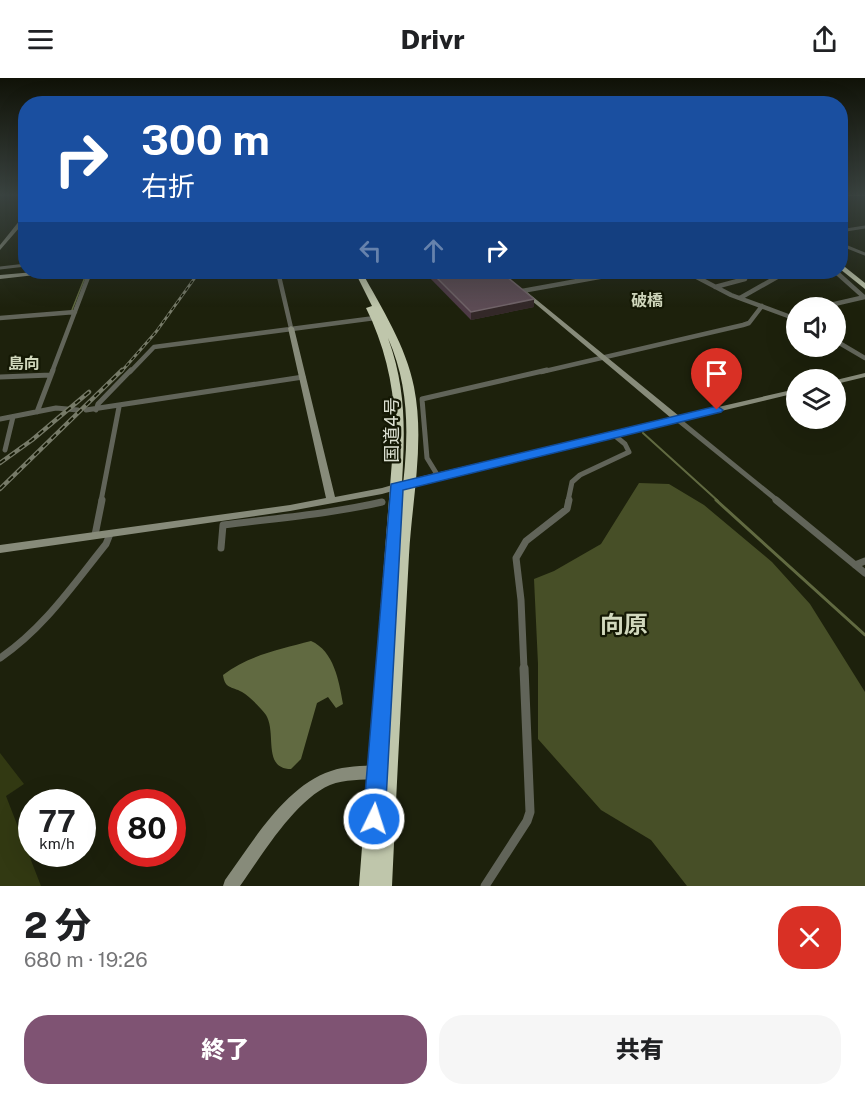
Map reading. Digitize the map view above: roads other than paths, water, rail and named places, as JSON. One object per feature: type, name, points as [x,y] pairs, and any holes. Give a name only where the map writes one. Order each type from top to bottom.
[{"type":"highway","points":[[848,266],[865,280]]},
{"type":"highway","points":[[848,272],[865,287]]},
{"type":"highway","name":"国道4号","points":[[355,279],[375,318],[393,366],[400,422],[402,485],[382,886]]},
{"type":"highway","name":"国道4号","points":[[362,279],[386,321],[405,369],[411,403],[412,430],[402,485],[369,886]]},
{"type":"street","points":[[0,248],[13,232]]},
{"type":"street","points":[[848,247],[865,254]]},
{"type":"street","points":[[0,268],[18,266]]},
{"type":"street","points":[[0,277],[18,275]]},
{"type":"street","points":[[37,412],[87,279]]},
{"type":"street","points":[[280,279],[303,377],[327,501],[324,512]]},
{"type":"street","points":[[522,291],[588,279]]},
{"type":"street","points":[[701,279],[740,298],[786,313]]},
{"type":"street","points":[[715,286],[745,279]]},
{"type":"street","points":[[740,298],[774,279]]},
{"type":"street","points":[[844,279],[865,297]]},
{"type":"street","points":[[515,285],[865,573]]},
{"type":"street","points":[[846,301],[865,297]]},
{"type":"street","points":[[438,476],[427,458],[422,399],[749,323],[762,306]]},
{"type":"street","points":[[0,318],[75,312]]},
{"type":"street","points":[[96,410],[98,404],[154,346],[375,318]]},
{"type":"street","points":[[846,347],[865,358]]},
{"type":"street","points":[[0,378],[51,375]]},
{"type":"street","points":[[846,380],[865,375]]},
{"type":"street","points":[[86,410],[119,407],[133,401],[303,377]]},
{"type":"street","points":[[0,549],[187,524],[327,501],[786,393]]},
{"type":"street","points":[[95,535],[119,407]]},
{"type":"street","points":[[0,419],[56,408],[78,410]]},
{"type":"street","points":[[5,450],[13,417]]},
{"type":"street","points":[[485,886],[527,821],[530,812],[516,558],[526,541],[567,509],[572,482],[580,475],[629,452],[625,444],[614,435]]},
{"type":"street","points":[[221,548],[223,525],[340,512],[382,502]]},
{"type":"street","points":[[0,658],[27,638],[46,619],[106,544],[110,534]]},
{"type":"street","points":[[855,565],[865,561]]},
{"type":"street","points":[[231,886],[305,792],[328,778],[345,774],[377,772]]},
{"type":"waterway","points":[[72,310],[84,279]]},
{"type":"waterway","points":[[643,433],[718,501]]},
{"type":"waterway","points":[[716,500],[865,635]]},
{"type":"railway","points":[[121,372],[156,332],[194,279]]},
{"type":"railway","points":[[0,489],[122,370]]},
{"type":"railway","points":[[0,463],[32,440],[89,392]]},
{"type":"district","name":"破橋","points":[[647,300]]},
{"type":"district","name":"島向","points":[[24,363]]},
{"type":"district","name":"向原","points":[[624,624]]}]
